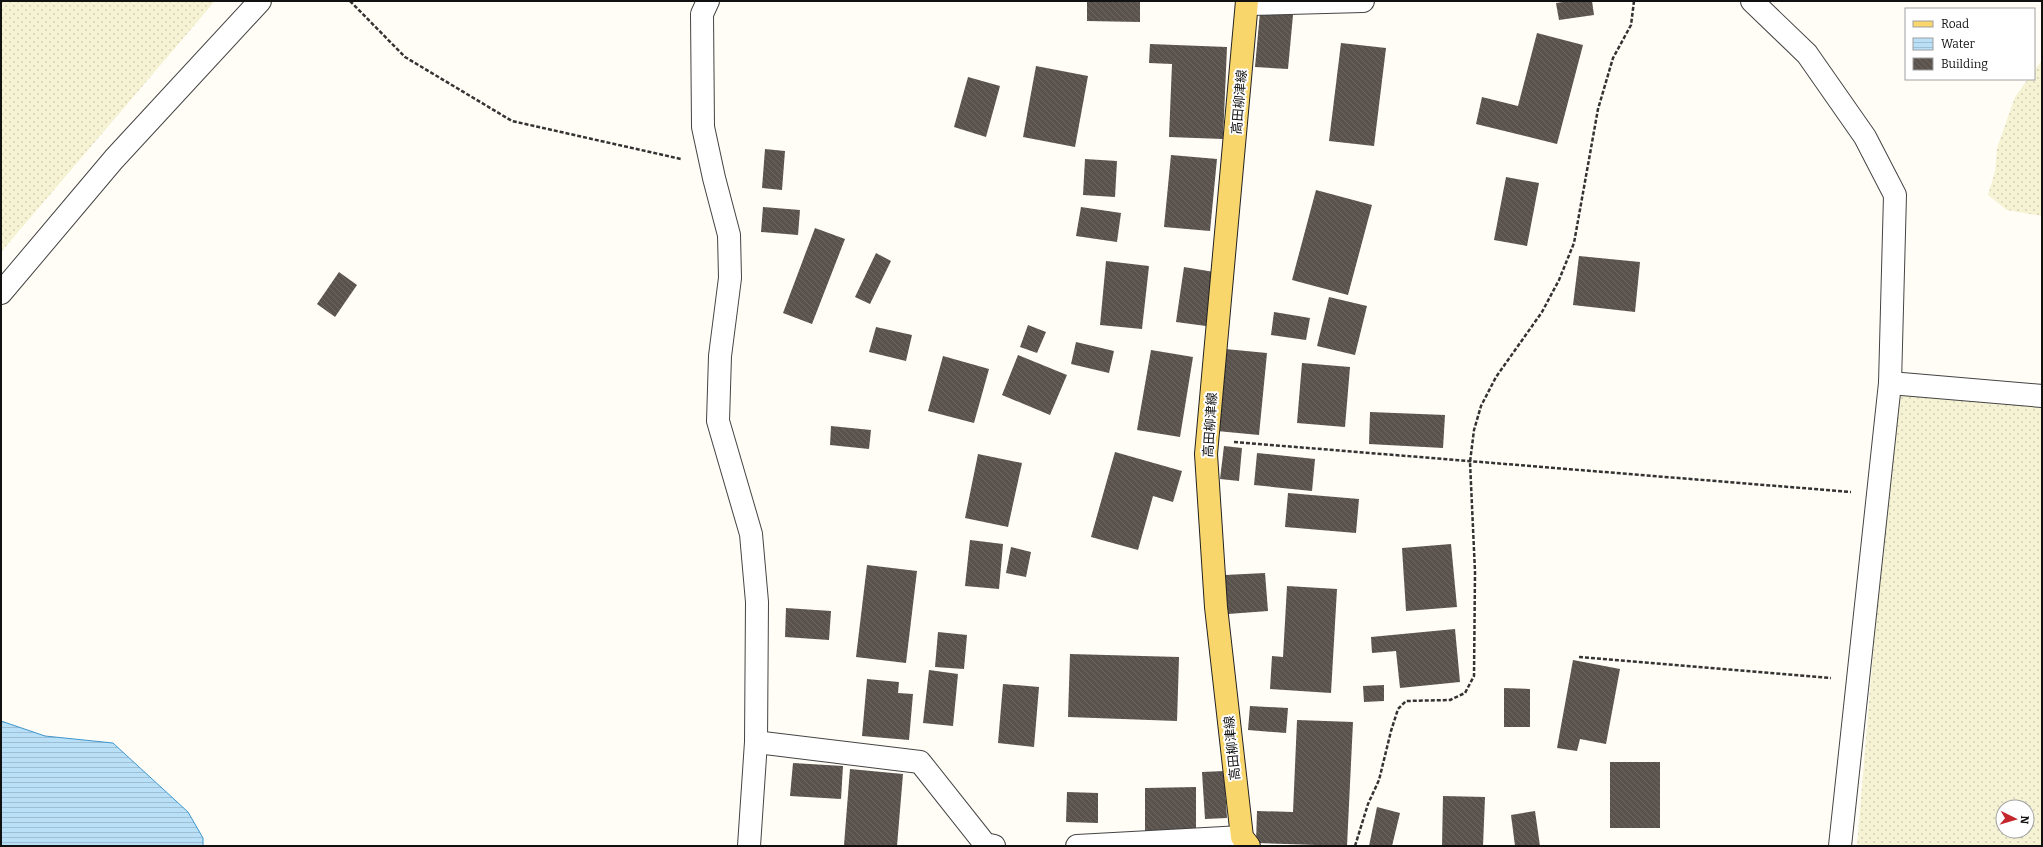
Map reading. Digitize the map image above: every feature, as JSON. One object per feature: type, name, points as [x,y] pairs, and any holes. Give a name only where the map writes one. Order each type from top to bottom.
[{"type":"main road","name":"高田柳津線","points":[[1246,842],[1216,607],[1206,454],[1247,3]]},
{"type":"street","points":[[1,293],[114,159],[260,1]]},
{"type":"street","points":[[708,1],[702,14],[703,127],[711,166],[729,236],[730,250],[730,278],[720,356],[718,421],[751,534],[757,602],[756,742],[749,846]]},
{"type":"street","points":[[1247,3],[1363,1]]},
{"type":"street","points":[[1752,1],[1807,54],[1865,137],[1895,195],[1890,382],[1840,846]]},
{"type":"street","points":[[1890,382],[2042,396]]},
{"type":"street","points":[[756,742],[920,762],[985,844],[994,846]]},
{"type":"street","points":[[1077,846],[1246,842]]},
{"type":"path","points":[[350,1],[405,57],[512,121],[711,166]]},
{"type":"path","points":[[1355,846],[1368,804],[1379,780],[1398,709],[1406,701],[1450,700],[1465,693],[1474,676],[1475,572],[1470,462],[1474,430],[1481,406],[1496,377],[1542,312],[1560,280],[1574,243],[1598,109],[1613,58],[1631,25],[1634,1]]},
{"type":"path","points":[[1207,440],[1279,444],[1470,462],[1877,494]]},
{"type":"path","points":[[1579,657],[1857,680]]},
{"type":"shaded area","points":[[1,1],[215,1],[1,252]]},
{"type":"shaded area","points":[[2042,60],[2042,216],[2007,210],[1988,195],[1995,172],[1997,148],[2015,97],[2027,80],[2035,80],[2035,70]]},
{"type":"shaded area","points":[[1895,392],[2042,407],[2042,846],[1857,846]]},
{"type":"water","points":[[1,721],[45,736],[113,743],[188,812],[203,838],[203,846],[1,846]]},
{"type":"building","points":[[1087,1],[1140,1],[1140,22],[1087,21]]},
{"type":"building","points":[[1570,1],[1592,1],[1594,15],[1559,20],[1556,3]]},
{"type":"building","points":[[1260,12],[1293,15],[1288,69],[1255,67]]},
{"type":"building","points":[[1537,33],[1583,45],[1557,144],[1476,124],[1482,97],[1518,106]]},
{"type":"building","points":[[1341,43],[1386,48],[1374,146],[1329,141]]},
{"type":"building","points":[[1150,44],[1227,47],[1223,139],[1169,137],[1172,64],[1149,63]]},
{"type":"building","points":[[1036,66],[1088,76],[1075,147],[1023,137]]},
{"type":"building","points":[[968,77],[1000,86],[986,137],[954,127]]},
{"type":"building","points":[[765,149],[785,151],[782,190],[762,188]]},
{"type":"building","points":[[1171,155],[1217,159],[1210,231],[1164,227]]},
{"type":"building","points":[[1085,159],[1117,161],[1115,197],[1083,195]]},
{"type":"building","points":[[1506,177],[1539,183],[1527,246],[1494,240]]},
{"type":"building","points":[[1316,190],[1372,205],[1348,295],[1292,280]]},
{"type":"building","points":[[763,207],[800,210],[798,235],[761,232]]},
{"type":"building","points":[[1081,207],[1121,213],[1117,242],[1076,236]]},
{"type":"building","points":[[815,228],[845,239],[812,324],[783,313]]},
{"type":"building","points":[[876,253],[891,261],[870,304],[855,297]]},
{"type":"building","points":[[1579,256],[1640,262],[1635,312],[1573,305]]},
{"type":"building","points":[[1106,261],[1149,266],[1142,329],[1100,325]]},
{"type":"building","points":[[1184,267],[1214,272],[1206,326],[1176,322]]},
{"type":"building","points":[[339,272],[357,285],[335,317],[317,304]]},
{"type":"building","points":[[1329,297],[1367,306],[1355,355],[1317,346]]},
{"type":"building","points":[[1274,312],[1310,318],[1306,340],[1271,335]]},
{"type":"building","points":[[1028,325],[1046,332],[1037,353],[1020,347]]},
{"type":"building","points":[[876,327],[912,335],[906,361],[869,352]]},
{"type":"building","points":[[1076,342],[1114,351],[1109,373],[1071,364]]},
{"type":"building","points":[[1225,349],[1267,353],[1259,435],[1217,431]]},
{"type":"building","points":[[1151,350],[1193,357],[1180,437],[1137,430]]},
{"type":"building","points":[[1018,355],[1067,375],[1050,415],[1002,395]]},
{"type":"building","points":[[943,356],[989,369],[974,423],[928,411]]},
{"type":"building","points":[[1302,363],[1350,367],[1345,427],[1297,423]]},
{"type":"building","points":[[1370,412],[1445,415],[1443,448],[1369,444]]},
{"type":"building","points":[[831,426],[871,430],[869,449],[830,445]]},
{"type":"building","points":[[1224,446],[1242,448],[1239,481],[1220,479]]},
{"type":"building","points":[[1115,452],[1182,471],[1173,502],[1153,496],[1138,550],[1091,537]]},
{"type":"building","points":[[1257,453],[1315,459],[1312,491],[1254,485]]},
{"type":"building","points":[[978,454],[1022,463],[1008,527],[965,518]]},
{"type":"building","points":[[1288,493],[1359,499],[1356,533],[1285,527]]},
{"type":"building","points":[[970,540],[1003,544],[999,589],[965,586]]},
{"type":"building","points":[[1451,544],[1457,607],[1406,611],[1402,548]]},
{"type":"building","points":[[1011,547],[1031,552],[1026,577],[1006,573]]},
{"type":"building","points":[[867,565],[917,571],[906,663],[856,657]]},
{"type":"building","points":[[1265,573],[1268,611],[1228,614],[1225,575]]},
{"type":"building","points":[[1287,586],[1337,589],[1331,693],[1270,689],[1272,656],[1283,657]]},
{"type":"building","points":[[786,608],[831,611],[829,640],[785,637]]},
{"type":"building","points":[[1455,629],[1460,682],[1400,688],[1396,651],[1372,653],[1371,637]]},
{"type":"building","points":[[938,632],[967,635],[964,669],[935,667]]},
{"type":"building","points":[[1070,654],[1179,657],[1177,721],[1068,717]]},
{"type":"building","points":[[1573,660],[1620,669],[1606,744],[1580,739],[1577,751],[1557,748]]},
{"type":"building","points":[[929,670],[958,674],[953,726],[923,723]]},
{"type":"building","points":[[867,679],[899,682],[898,693],[913,694],[909,740],[862,736]]},
{"type":"building","points":[[1003,684],[1039,687],[1034,747],[998,743]]},
{"type":"building","points":[[1384,685],[1384,701],[1364,702],[1363,686]]},
{"type":"building","points":[[1504,688],[1530,689],[1530,727],[1504,727]]},
{"type":"building","points":[[1250,706],[1288,708],[1286,733],[1248,730]]},
{"type":"building","points":[[1297,720],[1353,722],[1347,846],[1256,843],[1257,811],[1293,812]]},
{"type":"building","points":[[1610,762],[1660,762],[1660,828],[1610,828]]},
{"type":"building","points":[[793,763],[843,766],[841,799],[790,796]]},
{"type":"building","points":[[850,769],[903,774],[897,846],[844,845]]},
{"type":"building","points":[[1224,771],[1227,818],[1205,819],[1202,772]]},
{"type":"building","points":[[1196,787],[1196,831],[1145,832],[1145,788]]},
{"type":"building","points":[[1067,792],[1098,793],[1098,823],[1066,822]]},
{"type":"building","points":[[1443,796],[1485,797],[1483,846],[1442,846]]},
{"type":"building","points":[[1377,807],[1400,813],[1392,846],[1369,846]]},
{"type":"building","points":[[1535,811],[1540,846],[1515,846],[1511,815]]}]
